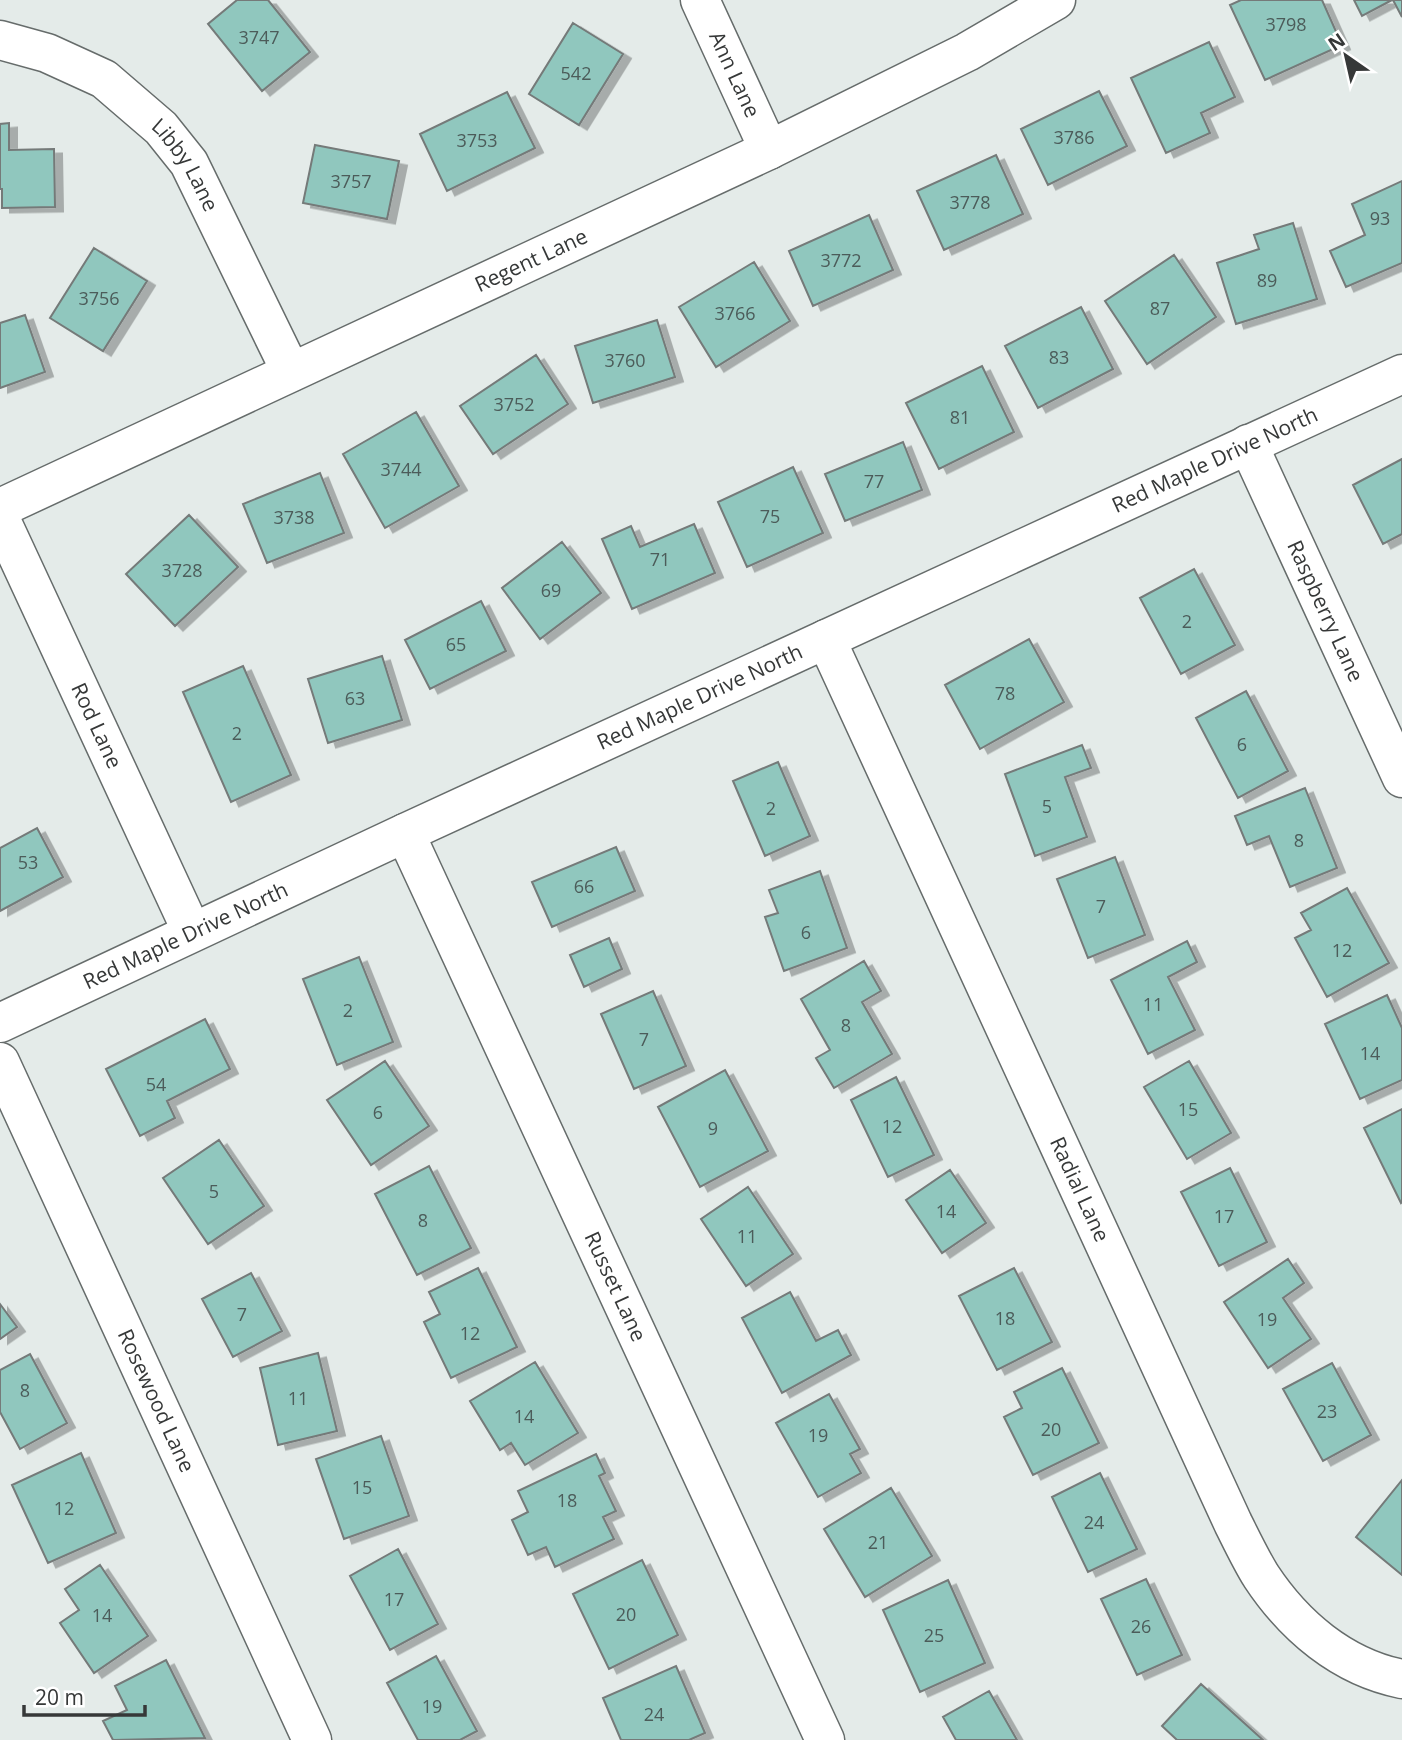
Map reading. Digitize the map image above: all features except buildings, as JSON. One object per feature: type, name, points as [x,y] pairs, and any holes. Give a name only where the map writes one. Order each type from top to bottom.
[{"type":"street","name":"Ann Lane","points":[[699,0],[769,150]]},
{"type":"street","name":"Regent Lane","points":[[0,508],[769,150],[967,52],[1056,0]]},
{"type":"street","name":"Libby Lane","points":[[0,40],[47,53],[104,79],[161,128],[189,163],[291,372]]},
{"type":"street","name":"Red Maple Drive North","points":[[0,1023],[405,833],[1402,374]]},
{"type":"street","name":"Raspberry Lane","points":[[1248,444],[1402,778]]},
{"type":"street","name":"Rod Lane","points":[[0,518],[192,932]]},
{"type":"street","name":"Radial Lane","points":[[826,639],[1233,1523],[1261,1576],[1303,1628],[1342,1656],[1402,1679]]},
{"type":"street","name":"Russet Lane","points":[[405,833],[825,1740]]},
{"type":"street","name":"Rosewood Lane","points":[[0,1062],[312,1740]]}]
